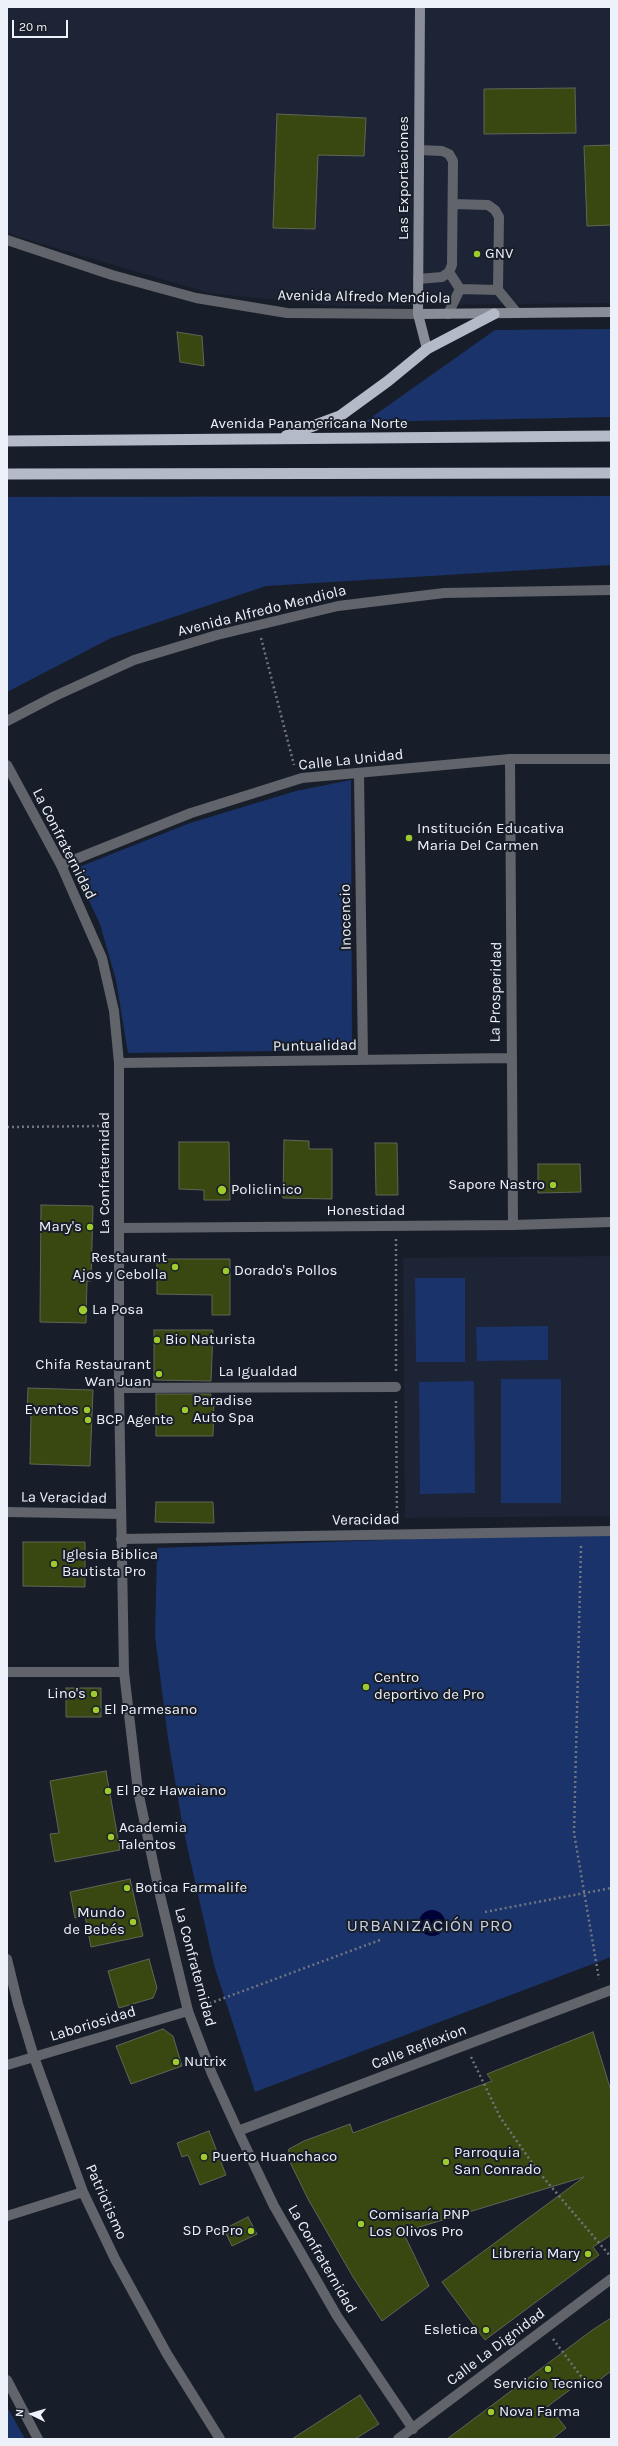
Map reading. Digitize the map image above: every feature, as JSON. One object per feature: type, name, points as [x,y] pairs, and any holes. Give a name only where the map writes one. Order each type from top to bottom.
[{"type":"highway","points":[[278,439],[340,416],[388,381],[427,349],[494,314]]},
{"type":"highway","name":"Avenida Panamericana Norte","points":[[7,441],[611,436]]},
{"type":"highway","points":[[7,474],[611,473]]},
{"type":"main road","name":"Las Exportaciones","points":[[420,7],[418,314],[427,349]]},
{"type":"main road","name":"Avenida Alfredo Mendiola","points":[[418,314],[611,312]]},
{"type":"street","points":[[418,279],[442,277],[449,272],[452,265],[454,161],[449,154],[442,151],[419,150]]},
{"type":"street","points":[[453,204],[488,205],[495,210],[499,217],[498,290],[517,313]]},
{"type":"street","name":"Avenida Alfredo Mendiola","points":[[7,240],[112,275],[196,298],[287,313],[418,314]]},
{"type":"street","points":[[449,272],[460,289]]},
{"type":"street","points":[[460,289],[498,290]]},
{"type":"street","points":[[448,314],[460,289]]},
{"type":"street","name":"Avenida Alfredo Mendiola","points":[[7,721],[55,696],[134,660],[217,635],[338,606],[444,593],[611,590]]},
{"type":"street","name":"Calle La Unidad","points":[[61,865],[191,813],[298,779],[510,759],[611,759]]},
{"type":"street","name":"La Prosperidad","points":[[510,759],[512,921],[510,1058],[513,1226]]},
{"type":"street","name":"La Confraternidad","points":[[7,765],[61,865],[102,958],[114,1011],[120,1064],[119,1388],[124,1672],[138,1791],[160,1895],[188,2011],[212,2074],[274,2206],[337,2316],[413,2429]]},
{"type":"street","name":"Inocencio","points":[[359,773],[363,1060]]},
{"type":"street","name":"Puntualidad","points":[[120,1064],[510,1058]]},
{"type":"street","name":"Honestidad","points":[[120,1228],[513,1226],[611,1222]]},
{"type":"street","name":"La Igualdad","points":[[119,1388],[396,1387]]},
{"type":"street","name":"La Veracidad","points":[[7,1512],[121,1514]]},
{"type":"street","name":"Veracidad","points":[[121,1539],[611,1531]]},
{"type":"street","points":[[7,1672],[124,1672]]},
{"type":"street","name":"Patriotismo","points":[[7,1959],[18,2004],[34,2057],[83,2192],[115,2259],[167,2354],[220,2439]]},
{"type":"street","name":"Calle Reflexion","points":[[238,2132],[606,1992]]},
{"type":"street","name":"Laboriosidad","points":[[7,2065],[188,2011]]},
{"type":"street","points":[[7,2216],[83,2192]]},
{"type":"street","name":"Calle La Dignidad","points":[[398,2439],[611,2280]]},
{"type":"street","points":[[7,2380],[38,2439]]},
{"type":"path","points":[[258,625],[298,779]]},
{"type":"path","points":[[7,1127],[119,1126]]},
{"type":"path","points":[[581,1532],[574,1833],[583,1893],[606,1992]]},
{"type":"path","points":[[485,1912],[611,1888]]},
{"type":"path","points":[[188,2011],[380,1940]]},
{"type":"path","points":[[466,2045],[500,2117],[537,2170],[611,2257]]},
{"type":"path","points":[[545,2329],[583,2379]]},
{"type":"shaded area","points":[[7,7],[611,7],[611,303],[336,306],[209,293],[19,237],[7,232]]},
{"type":"shaded area","points":[[611,329],[611,417],[365,422],[495,330]]},
{"type":"shaded area","points":[[611,496],[611,565],[266,586],[111,638],[7,692],[7,497]]},
{"type":"shaded area","points":[[351,780],[352,1050],[128,1053],[116,980],[100,924],[74,869],[190,823],[296,791]]},
{"type":"shaded area","points":[[611,1256],[611,1516],[405,1518],[403,1258]]},
{"type":"shaded area","points":[[415,1278],[465,1278],[465,1362],[416,1362]]},
{"type":"shaded area","points":[[548,1326],[548,1360],[477,1361],[476,1327]]},
{"type":"shaded area","points":[[501,1379],[561,1379],[561,1503],[501,1503]]},
{"type":"shaded area","points":[[474,1381],[475,1493],[420,1494],[419,1382]]},
{"type":"shaded area","points":[[611,1532],[611,1957],[255,2092],[214,1965],[183,1828],[168,1738],[155,1636],[157,1548]]},
{"type":"shaded area","points":[[432,1910],[441,1914],[445,1923],[441,1932],[432,1936],[423,1932],[419,1923],[423,1914]]},
{"type":"shaded area","points":[[7,2407],[25,2439],[7,2439]]},
{"type":"building","points":[[575,88],[576,133],[484,134],[484,89]]},
{"type":"building","points":[[277,114],[366,118],[364,156],[318,155],[315,229],[273,228]]},
{"type":"building","points":[[611,145],[611,225],[587,226],[584,146]]},
{"type":"building","points":[[177,332],[202,336],[204,366],[180,362]]},
{"type":"building","points":[[284,1140],[309,1141],[309,1149],[332,1149],[332,1199],[283,1198]]},
{"type":"building","points":[[179,1142],[229,1142],[230,1200],[204,1200],[204,1190],[179,1189]]},
{"type":"building","points":[[375,1143],[397,1143],[398,1195],[376,1195]]},
{"type":"building","points":[[538,1164],[580,1164],[581,1192],[538,1193]]},
{"type":"building","points":[[41,1205],[93,1206],[91,1281],[87,1281],[86,1323],[40,1322]]},
{"type":"building","points":[[157,1259],[230,1259],[230,1315],[212,1315],[212,1295],[157,1294]]},
{"type":"building","points":[[154,1330],[213,1330],[211,1381],[154,1380]]},
{"type":"building","points":[[28,1388],[93,1390],[90,1466],[30,1464],[31,1415],[27,1414]]},
{"type":"building","points":[[156,1394],[211,1394],[210,1401],[214,1401],[213,1436],[156,1436]]},
{"type":"building","points":[[156,1502],[213,1502],[214,1523],[155,1522]]},
{"type":"building","name":"Iglesia Biblica Bautista Pro","points":[[23,1542],[85,1542],[85,1587],[23,1586]]},
{"type":"building","points":[[66,1688],[101,1688],[101,1717],[66,1717]]},
{"type":"building","points":[[106,1771],[120,1850],[55,1862],[50,1834],[59,1833],[50,1781]]},
{"type":"building","points":[[130,1879],[143,1936],[91,1947],[85,1916],[75,1918],[70,1892]]},
{"type":"building","points":[[149,1959],[157,1988],[153,1998],[119,2008],[108,1971]]},
{"type":"building","points":[[163,2029],[173,2036],[182,2066],[131,2084],[116,2046]]},
{"type":"building","points":[[593,2032],[611,2091],[611,2235],[593,2247],[599,2255],[485,2340],[442,2282],[584,2177],[403,2232],[429,2286],[382,2321],[353,2277],[308,2199],[287,2156],[289,2149],[304,2141],[350,2124],[353,2133],[492,2081],[487,2074]]},
{"type":"building","points":[[209,2131],[226,2175],[200,2185],[188,2155],[182,2157],[177,2143]]},
{"type":"building","points":[[248,2217],[257,2234],[232,2246],[224,2229]]},
{"type":"building","points":[[611,2318],[611,2371],[592,2386],[586,2378],[548,2406],[566,2428],[552,2439],[447,2439],[591,2331]]},
{"type":"building","points":[[360,2395],[379,2424],[355,2439],[292,2439]]},
{"type":"place","name":"GNV","points":[[477,254]]},
{"type":"place","name":"Institución Educativa Maria Del Carmen","points":[[409,838]]},
{"type":"place","name":"Sapore Nastro","points":[[553,1185]]},
{"type":"place","name":"Policlinico","points":[[222,1190]]},
{"type":"place","name":"Mary's","points":[[90,1227]]},
{"type":"place","name":"Restaurant Ajos y Cebolla","points":[[175,1267]]},
{"type":"place","name":"Dorado's Pollos","points":[[226,1271]]},
{"type":"place","name":"La Posa","points":[[83,1310]]},
{"type":"place","name":"Bio Naturista","points":[[157,1340]]},
{"type":"place","name":"Chifa Restaurant Wan Juan","points":[[159,1374]]},
{"type":"place","name":"Eventos","points":[[87,1410]]},
{"type":"place","name":"Paradise Auto Spa","points":[[185,1410]]},
{"type":"place","name":"BCP Agente","points":[[88,1420]]},
{"type":"place","name":"Iglesia Biblica Bautista Pro","points":[[54,1564]]},
{"type":"place","name":"Centro deportivo de Pro","points":[[366,1687]]},
{"type":"place","name":"Lino's","points":[[94,1694]]},
{"type":"place","name":"El Parmesano","points":[[96,1710]]},
{"type":"place","name":"El Pez Hawaiano","points":[[108,1791]]},
{"type":"place","name":"Academia Talentos","points":[[111,1837]]},
{"type":"place","name":"Botica Farmalife","points":[[127,1888]]},
{"type":"place","name":"Mundo de Bebés","points":[[133,1922]]},
{"type":"place","name":"Nutrix","points":[[176,2062]]},
{"type":"place","name":"Puerto Huanchaco","points":[[204,2157]]},
{"type":"place","name":"Parroquia San Conrado","points":[[446,2162]]},
{"type":"place","name":"Comisaría PNP Los Olivos Pro","points":[[361,2224]]},
{"type":"place","name":"SD PcPro","points":[[251,2231]]},
{"type":"place","name":"Libreria Mary","points":[[588,2254]]},
{"type":"place","name":"Esletica","points":[[486,2330]]},
{"type":"place","name":"Servicio Tecnico","points":[[548,2369]]},
{"type":"place","name":"Nova Farma","points":[[491,2412]]},
{"type":"district","name":"URBANIZACIÓN PRO","points":[[430,1926]]}]
